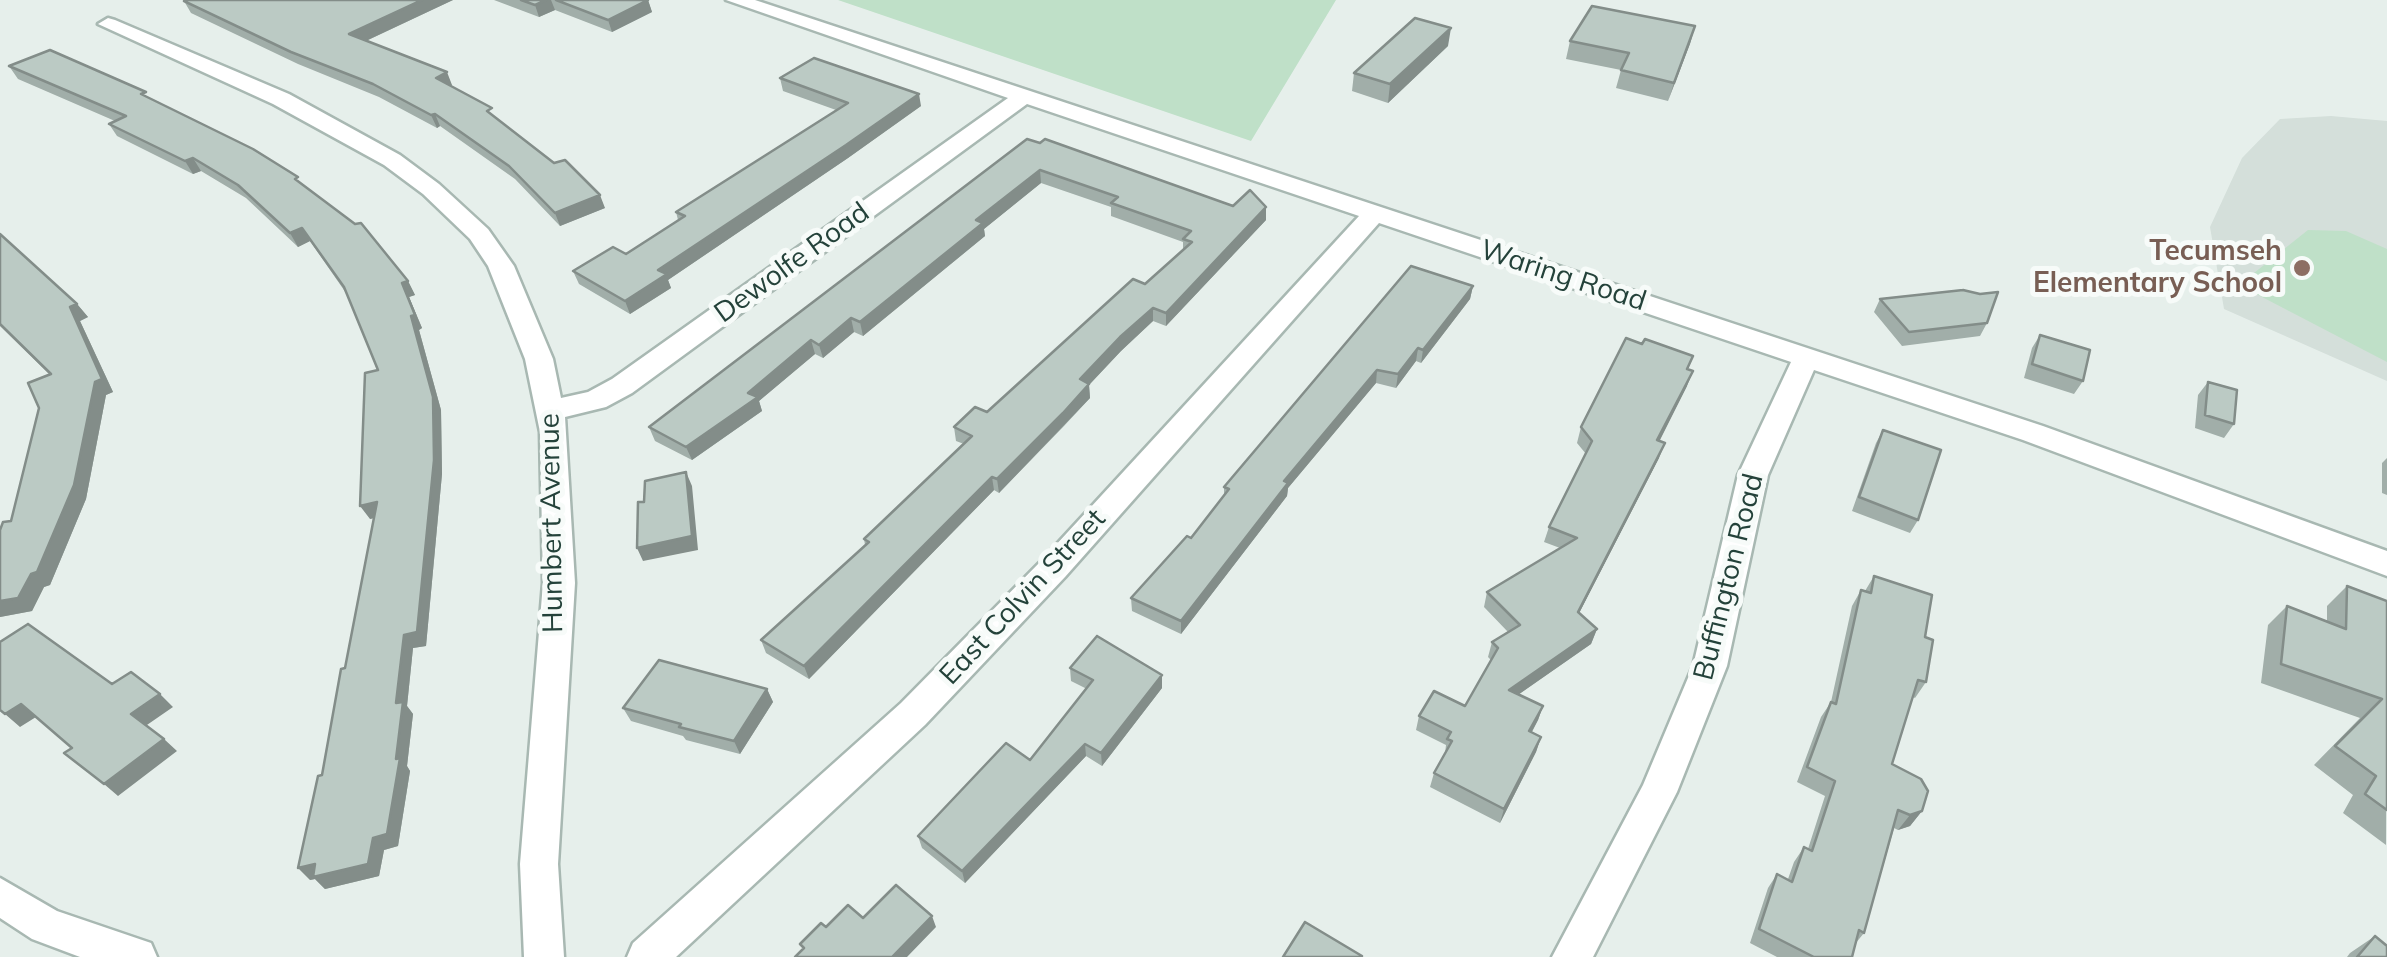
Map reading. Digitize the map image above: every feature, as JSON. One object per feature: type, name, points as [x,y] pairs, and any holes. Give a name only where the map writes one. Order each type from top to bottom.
[{"type":"street","name":"Waring Road","points":[[736,0],[2032,433],[2387,564]]},
{"type":"street","name":"Humbert Avenue","points":[[108,24],[281,99],[353,136],[431,189],[479,234],[501,266],[539,360],[552,410],[558,584],[538,864],[544,957]]},
{"type":"street","name":"Dewolfe Road","points":[[552,410],[596,400],[622,386],[1024,97]]},
{"type":"street","name":"East Colvin Street","points":[[647,957],[926,700],[1054,568],[1375,214]]},
{"type":"street","name":"Buffington Road","points":[[1572,957],[1659,792],[1710,666],[1753,475],[1806,358]]},
{"type":"street","points":[[0,896],[46,926],[137,957]]},
{"type":"shaded area","name":"Tecumseh Elementary School","points":[[2331,116],[2387,121],[2387,381],[2224,309],[2210,227],[2242,158],[2280,119]]},
{"type":"green space","points":[[838,0],[1336,0],[1251,141]]},
{"type":"green space","points":[[2308,230],[2346,231],[2387,249],[2387,362],[2239,285]]},
{"type":"building","points":[[422,0],[349,34],[447,72],[436,78],[492,108],[487,111],[554,163],[565,160],[600,195],[555,213],[509,166],[435,114],[184,1]]},
{"type":"building","points":[[556,0],[648,0],[608,20]]},
{"type":"building","points":[[1592,6],[1695,26],[1674,83],[1621,70],[1629,53],[1570,41]]},
{"type":"building","points":[[1415,18],[1451,28],[1390,84],[1354,73]]},
{"type":"building","points":[[50,50],[146,92],[141,94],[253,149],[298,177],[295,179],[355,224],[361,223],[408,281],[402,283],[415,315],[411,316],[433,397],[434,460],[417,632],[404,635],[396,703],[403,702],[396,759],[400,758],[387,834],[373,838],[368,864],[313,877],[315,864],[298,868],[318,776],[322,775],[377,502],[360,506],[365,373],[378,370],[344,287],[302,228],[290,233],[238,185],[193,158],[185,161],[109,124],[126,116],[9,66]]},
{"type":"building","points":[[814,58],[919,94],[658,270],[667,274],[625,301],[573,271],[613,247],[626,254],[685,216],[676,212],[848,103],[780,78]]},
{"type":"building","points":[[1027,139],[1040,143],[1045,139],[1233,206],[1250,190],[1266,207],[1166,313],[1153,308],[1120,337],[1080,379],[1089,384],[1063,413],[997,479],[992,477],[804,666],[761,640],[869,542],[864,539],[972,436],[954,427],[975,407],[987,412],[1133,279],[1145,284],[1192,242],[1183,239],[1191,231],[1111,203],[1118,197],[1040,170],[976,220],[983,223],[860,322],[851,318],[819,345],[811,340],[748,393],[758,397],[686,447],[649,427]]},
{"type":"building","points":[[0,234],[77,304],[70,307],[102,379],[95,382],[74,485],[37,572],[31,574],[18,598],[0,601],[0,530],[3,522],[11,521],[39,408],[28,383],[51,374],[0,324]]},
{"type":"building","points":[[1411,266],[1473,286],[1423,350],[1418,348],[1398,374],[1377,370],[1284,481],[1288,483],[1181,621],[1131,598],[1187,536],[1191,538],[1229,489],[1224,487]]},
{"type":"building","points":[[1963,290],[1980,294],[1998,292],[1987,323],[1909,332],[1880,299]]},
{"type":"building","points":[[2040,335],[2090,350],[2083,381],[2032,364]]},
{"type":"building","points":[[1626,338],[1642,344],[1645,339],[1693,356],[1687,369],[1693,371],[1657,440],[1665,443],[1578,612],[1597,629],[1509,690],[1543,706],[1529,731],[1541,737],[1504,809],[1434,773],[1452,741],[1447,739],[1451,732],[1419,716],[1434,691],[1465,706],[1498,648],[1492,642],[1520,625],[1487,592],[1577,538],[1549,527],[1592,441],[1581,427]]},
{"type":"building","points":[[2208,382],[2237,390],[2234,424],[2205,415]]},
{"type":"building","points":[[1883,430],[1941,450],[1918,520],[1859,497]]},
{"type":"building","points":[[686,472],[692,536],[637,548],[638,502],[644,502],[645,481]]},
{"type":"building","points":[[1874,576],[1932,595],[1925,637],[1933,640],[1926,682],[1918,680],[1892,764],[1921,779],[1928,791],[1922,811],[1910,815],[1898,810],[1864,933],[1859,930],[1852,957],[1814,957],[1759,929],[1777,874],[1792,882],[1804,847],[1812,851],[1835,781],[1807,767],[1831,702],[1836,704],[1861,590],[1871,593]]},
{"type":"building","points":[[2347,586],[2387,601],[2387,810],[2365,794],[2376,776],[2335,746],[2382,699],[2281,664],[2287,606],[2346,629]]},
{"type":"building","points":[[28,624],[112,684],[131,672],[160,694],[131,714],[164,739],[104,784],[64,753],[72,748],[21,704],[5,714],[0,710],[0,642]]},
{"type":"building","points":[[1097,636],[1162,675],[1101,753],[1085,744],[962,871],[918,836],[1006,743],[1030,760],[1093,680],[1070,668]]},
{"type":"building","points":[[659,660],[767,689],[734,741],[623,708]]},
{"type":"building","points":[[896,885],[932,916],[892,957],[795,957],[804,948],[800,944],[821,923],[826,927],[848,905],[863,918]]},
{"type":"building","points":[[1305,922],[1362,956],[1283,957]]},
{"type":"building","points":[[2375,936],[2387,946],[2387,957],[2357,957]]},
{"type":"place","name":"Tecumseh Elementary School","points":[[2302,268]]}]
